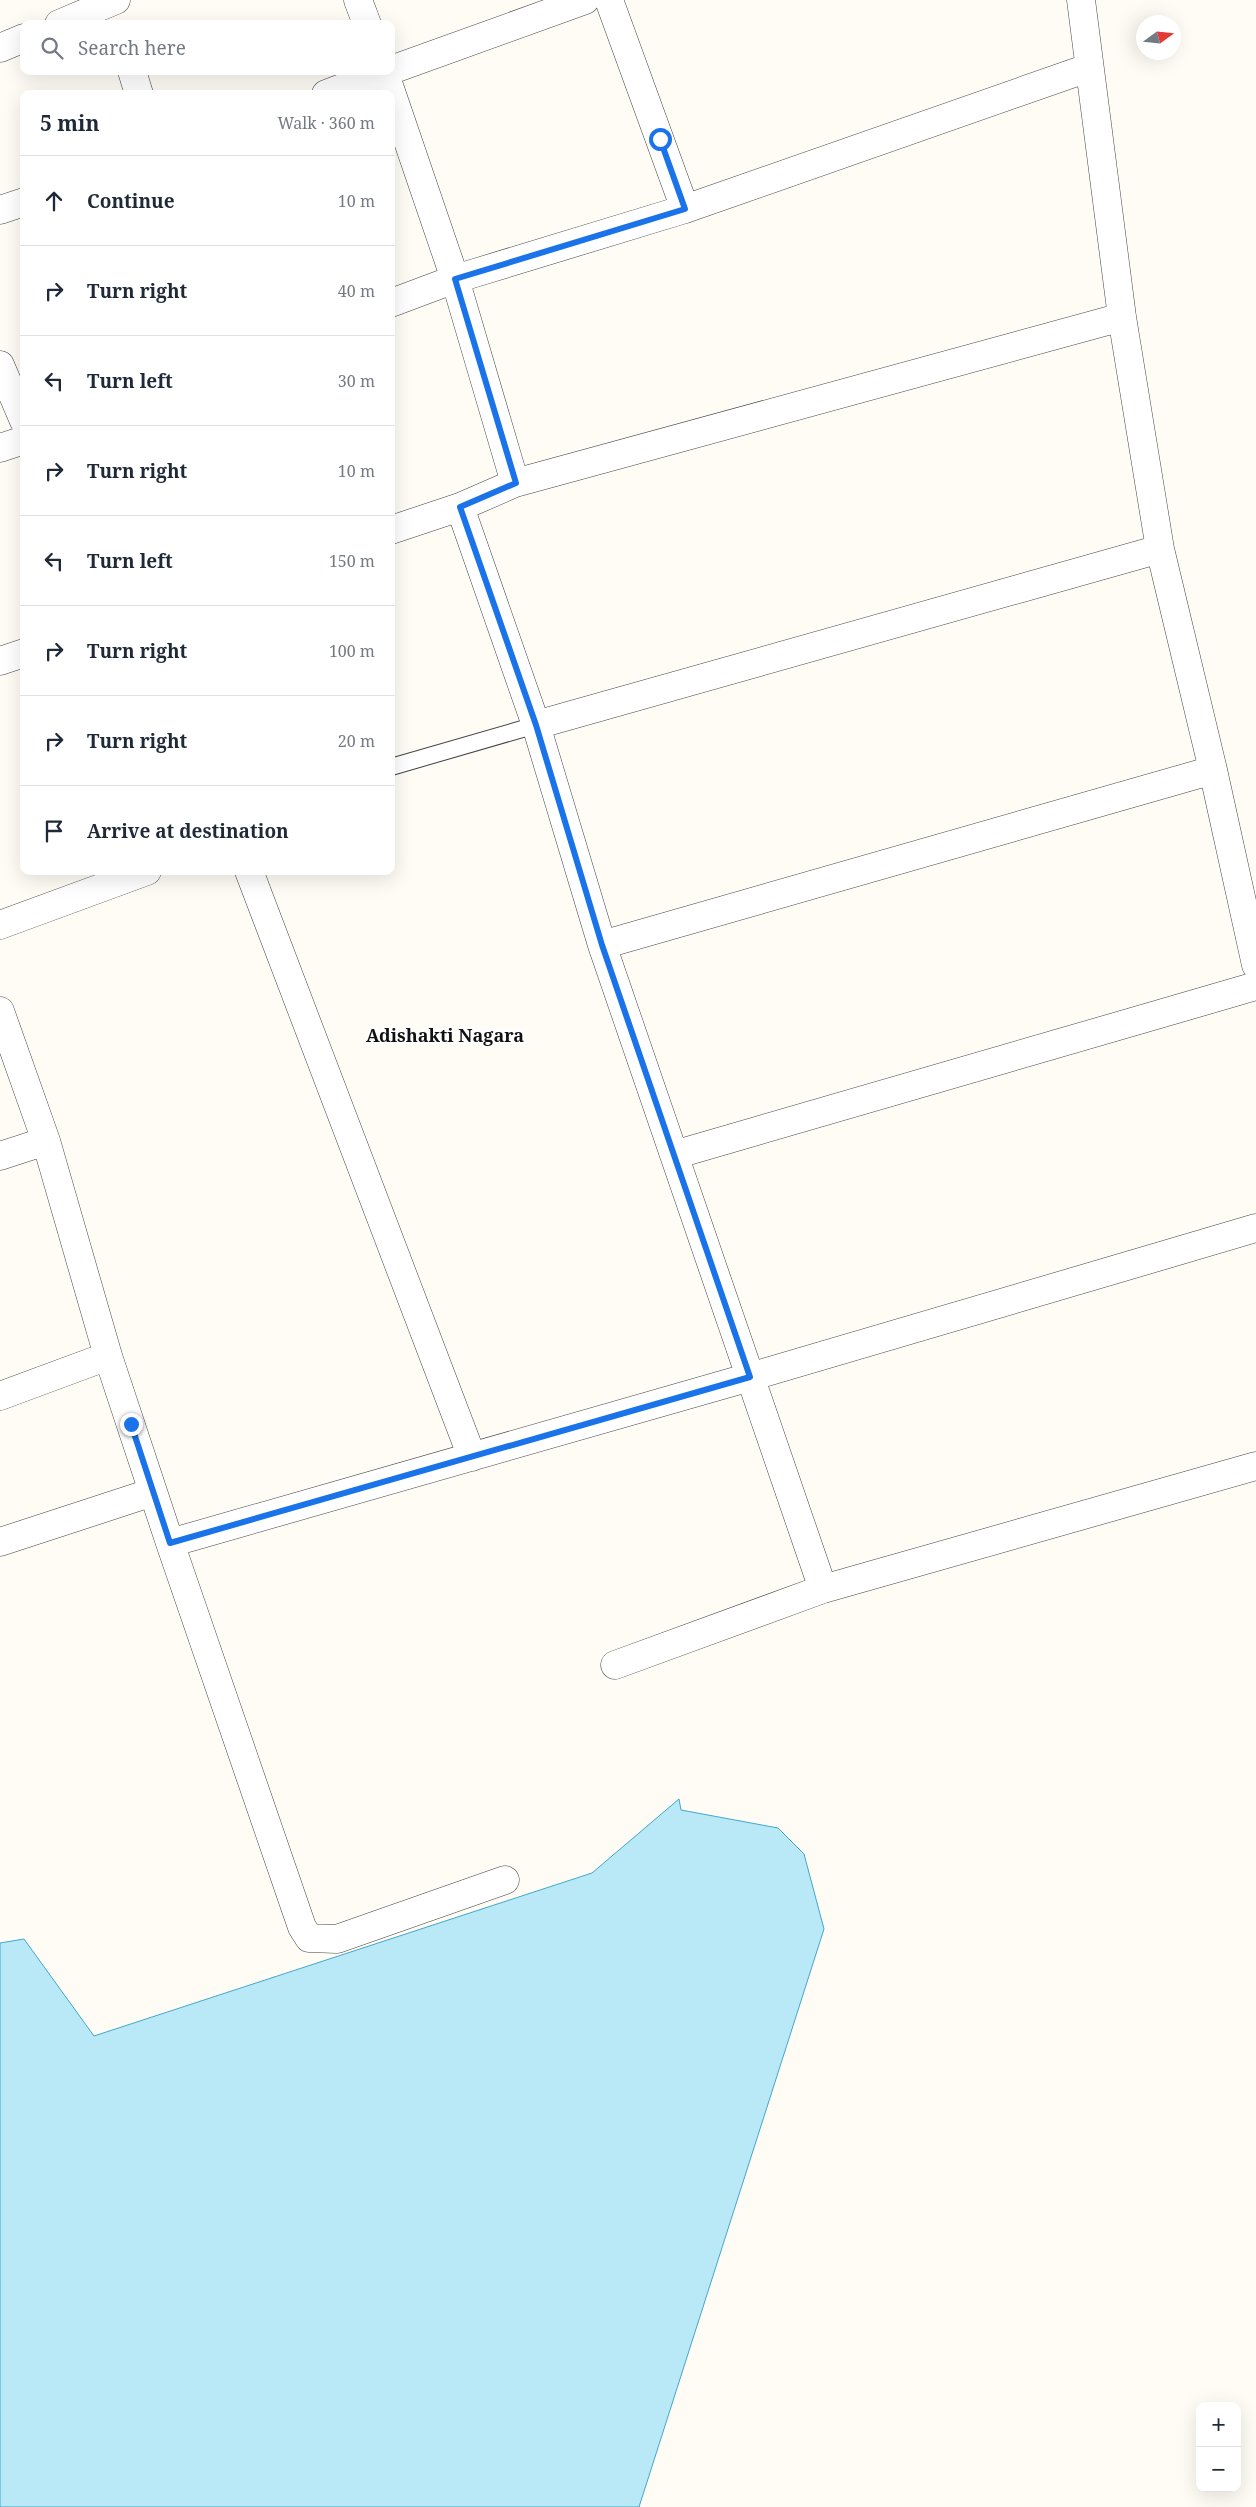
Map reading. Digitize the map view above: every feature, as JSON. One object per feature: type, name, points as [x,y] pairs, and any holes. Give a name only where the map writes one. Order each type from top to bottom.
[{"type":"street","points":[[358,0],[366,20]]},
{"type":"street","points":[[395,68],[584,0]]},
{"type":"street","points":[[609,0],[685,209]]},
{"type":"street","points":[[1081,0],[1088,68],[1122,318],[1160,549],[1213,770],[1256,965]]},
{"type":"street","points":[[71,20],[112,7]]},
{"type":"street","points":[[0,48],[20,40]]},
{"type":"street","points":[[395,302],[455,279],[685,209],[1088,68]]},
{"type":"street","points":[[133,75],[138,90]]},
{"type":"street","points":[[337,90],[376,75]]},
{"type":"street","points":[[388,75],[393,90]]},
{"type":"street","points":[[395,95],[455,279],[516,483]]},
{"type":"street","points":[[0,210],[20,203]]},
{"type":"street","points":[[395,529],[460,507],[516,483],[1122,318]]},
{"type":"street","points":[[0,365],[20,412]]},
{"type":"street","points":[[0,448],[20,441]]},
{"type":"street","points":[[460,507],[536,725],[602,945],[823,1589]]},
{"type":"street","points":[[536,725],[1160,549]]},
{"type":"street","points":[[0,661],[20,654]]},
{"type":"street","points":[[602,945],[1213,770]]},
{"type":"street","points":[[0,924],[136,875]]},
{"type":"street","points":[[252,875],[472,1457]]},
{"type":"street","points":[[674,1155],[1256,986]]},
{"type":"street","points":[[0,1011],[46,1141],[108,1356],[302,1927],[309,1938],[337,1940],[505,1880]]},
{"type":"street","points":[[0,1156],[46,1141]]},
{"type":"street","points":[[170,1543],[750,1377],[1256,1228]]},
{"type":"street","points":[[0,1396],[108,1356]]},
{"type":"street","points":[[615,1665],[823,1589],[1256,1466]]},
{"type":"street","points":[[0,1542],[153,1492]]},
{"type":"lane","points":[[395,766],[536,725]]},
{"type":"water","points":[[679,1799],[681,1810],[778,1828],[804,1854],[824,1929],[639,2507],[0,2507],[0,1943],[24,1939],[94,2036],[592,1873]]},
{"type":"district","name":"Adishakti Nagara","points":[[445,1036]]},
{"type":"route","points":[[131,1424],[170,1543],[750,1377],[602,945],[536,725],[460,507],[516,483],[455,279],[685,209],[660,139]]}]
